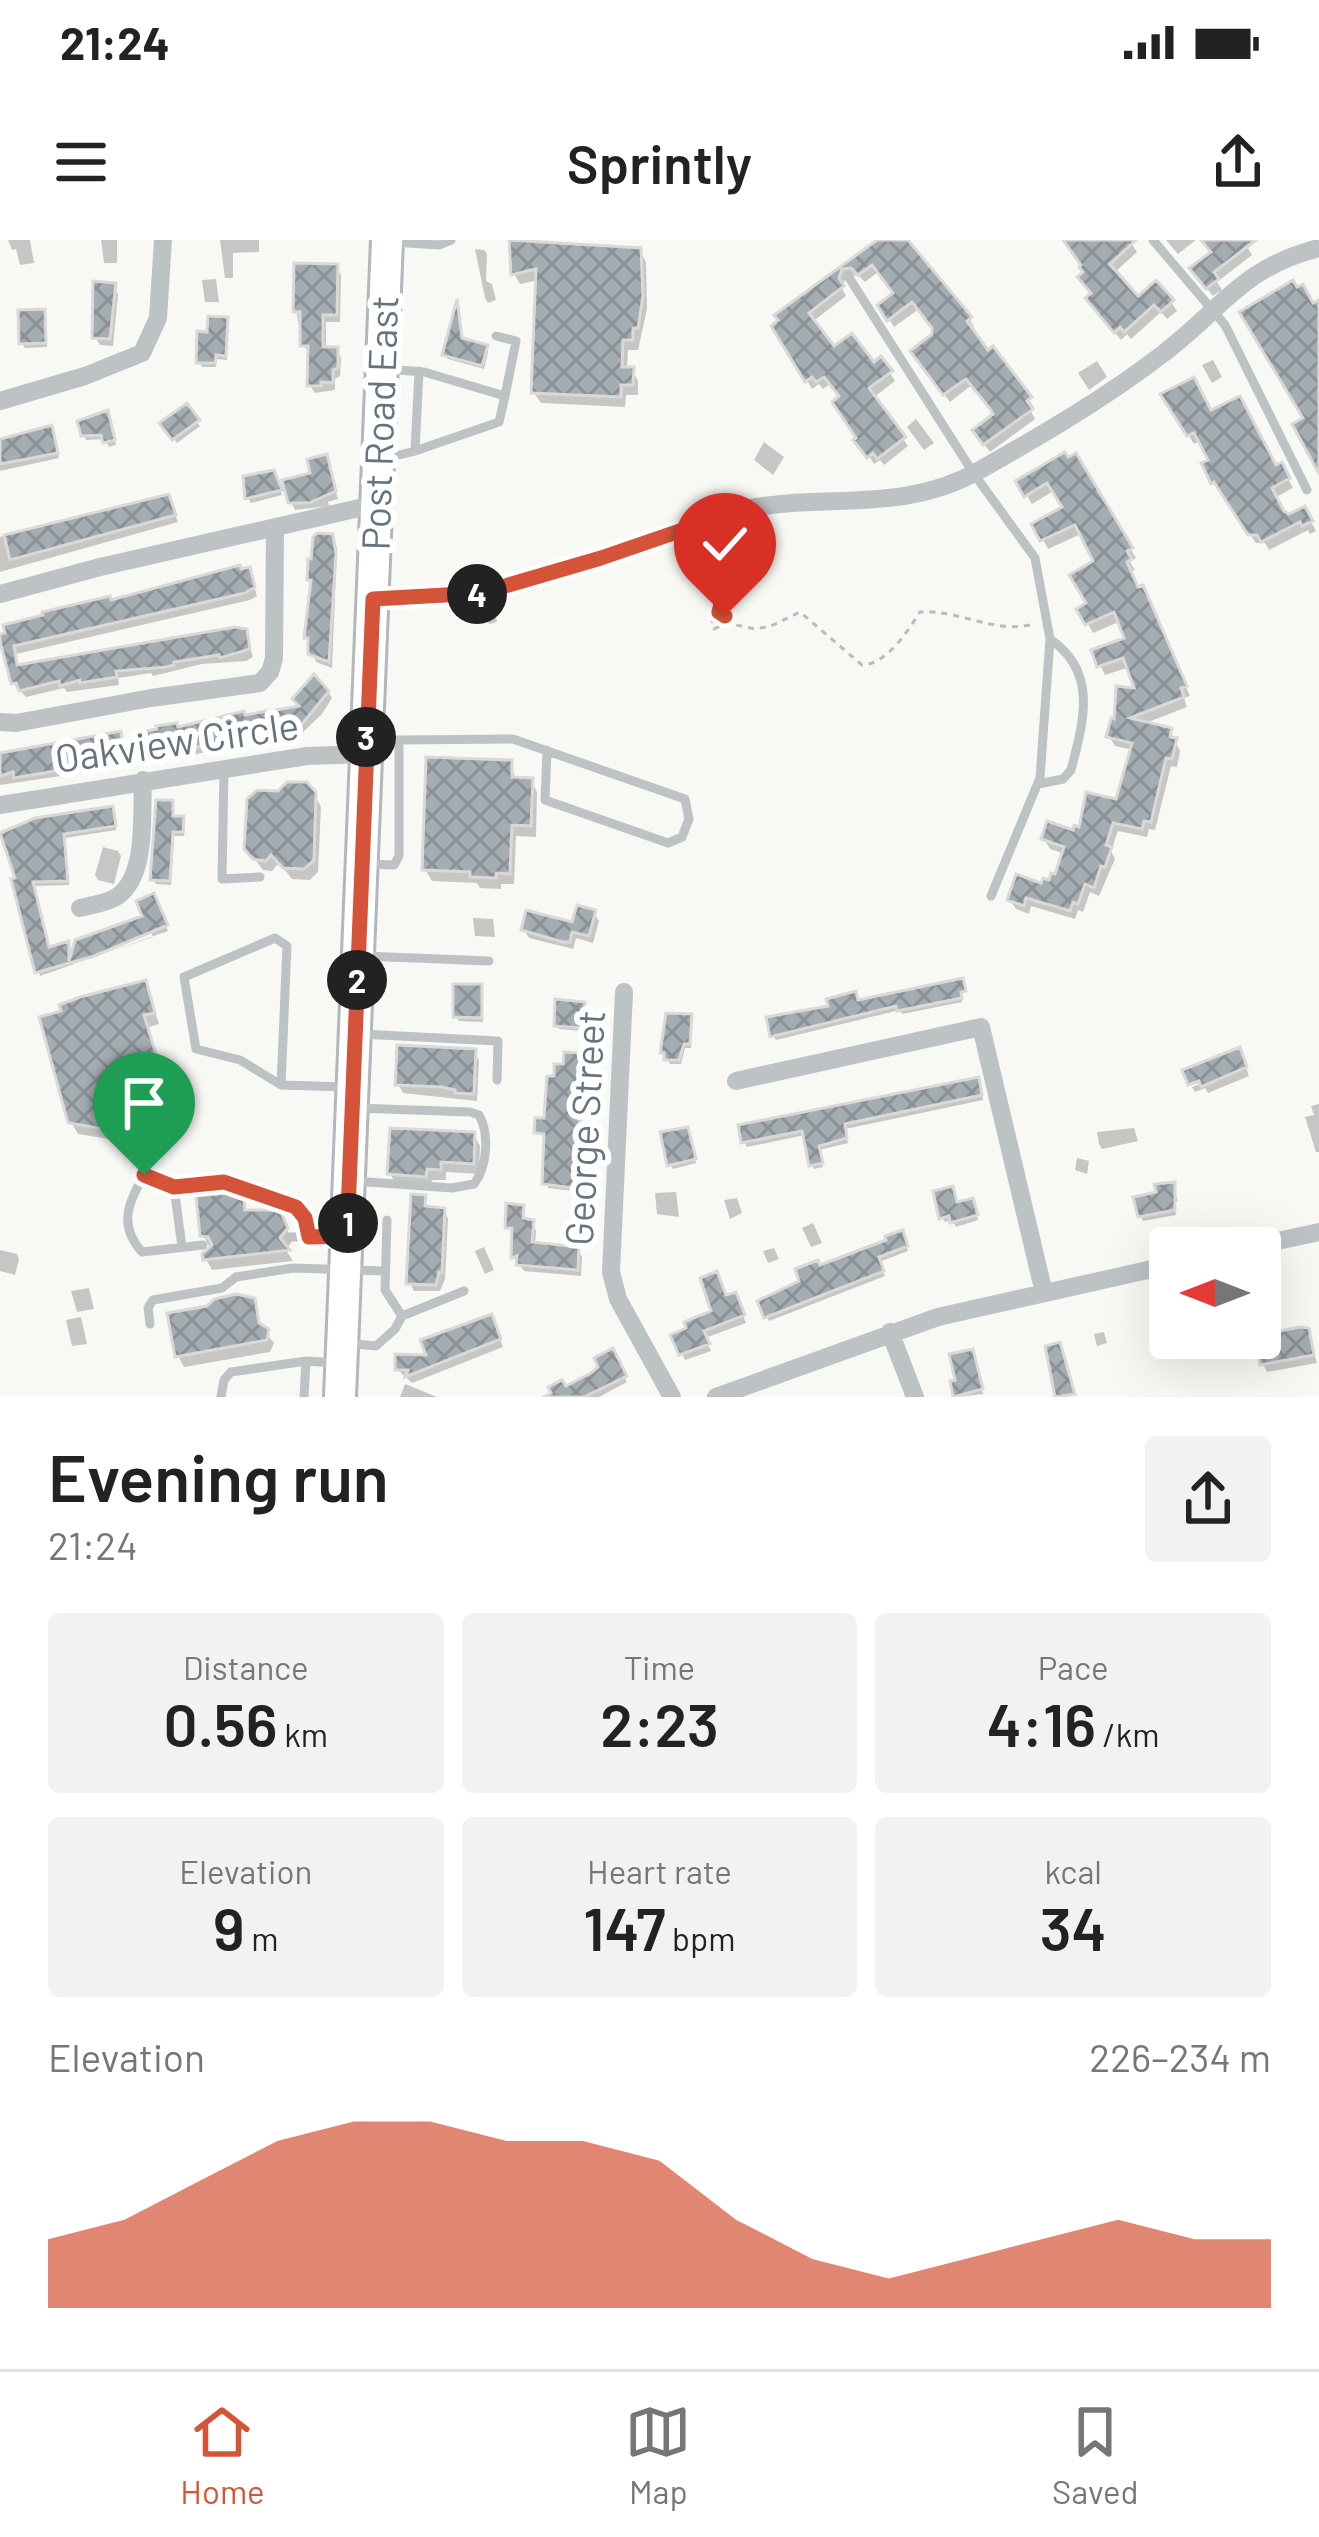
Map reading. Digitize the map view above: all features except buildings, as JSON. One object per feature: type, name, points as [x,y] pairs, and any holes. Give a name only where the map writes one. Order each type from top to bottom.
[{"type":"main road","name":"Post Road East","points":[[340,1397],[387,241]]},
{"type":"street","points":[[0,401],[142,353],[158,318],[163,240]]},
{"type":"street","points":[[373,599],[481,593],[738,511],[787,502],[850,503],[913,495],[974,474],[1166,352],[1257,271],[1319,248]]},
{"type":"street","points":[[0,594],[376,504]]},
{"type":"street","points":[[0,722],[260,683],[270,673],[274,658],[275,527]]},
{"type":"street","name":"Oakview Circle","points":[[0,805],[366,749]]},
{"type":"street","points":[[80,908],[116,898],[131,882],[139,848],[143,780]]},
{"type":"street","name":"George Street","points":[[624,992],[611,1272],[618,1299],[672,1397]]},
{"type":"street","points":[[736,1081],[981,1027],[1044,1293]]},
{"type":"street","points":[[1281,1240],[1319,1232]]},
{"type":"street","points":[[716,1397],[890,1331],[1149,1270]]},
{"type":"street","points":[[890,1331],[915,1397]]},
{"type":"lane","points":[[387,241],[439,244],[451,240]]},
{"type":"lane","points":[[1153,240],[1211,308],[1258,386],[1307,490]]},
{"type":"lane","points":[[848,276],[974,474],[1035,558],[1050,639],[1037,784],[991,896]]},
{"type":"lane","points":[[378,461],[499,422],[516,341],[496,336]]},
{"type":"lane","points":[[382,368],[419,371],[505,396]]},
{"type":"lane","points":[[415,451],[419,371]]},
{"type":"lane","points":[[1037,784],[1063,779],[1071,770],[1084,688],[1075,660],[1050,639]]},
{"type":"lane","points":[[366,749],[399,740],[513,739],[547,750],[685,800],[689,819],[682,837],[668,843],[545,800],[547,750]]},
{"type":"lane","points":[[362,863],[394,865],[399,856],[399,740]]},
{"type":"lane","points":[[224,769],[222,878],[260,877]]},
{"type":"lane","points":[[281,1085],[287,946],[275,938],[184,977],[196,1049],[240,1060],[281,1085],[470,1112],[479,1115],[486,1131],[479,1179],[464,1188],[349,1181]]},
{"type":"lane","points":[[358,955],[489,962]]},
{"type":"lane","points":[[355,1034],[498,1041],[497,1080]]},
{"type":"lane","points":[[203,1245],[142,1252],[130,1239],[128,1204],[144,1175],[174,1187],[224,1182],[296,1207],[305,1218],[309,1237]]},
{"type":"lane","points":[[174,1187],[182,1247]]},
{"type":"lane","points":[[386,1220],[385,1290],[402,1316]]},
{"type":"lane","points":[[289,1238],[347,1236]]},
{"type":"lane","points":[[150,1324],[148,1308],[153,1300],[222,1288],[236,1277],[293,1268],[384,1271]]},
{"type":"lane","points":[[221,1397],[231,1372],[376,1346],[402,1316],[464,1291]]},
{"type":"lane","points":[[304,1397],[306,1361]]},
{"type":"path","points":[[738,511],[741,523],[719,612],[726,623],[755,628],[800,612],[862,665],[873,664],[906,634],[920,612],[964,615],[994,626],[1024,627],[1047,620]]},
{"type":"path","points":[[719,612],[711,616],[711,626],[719,629],[726,623]]},
{"type":"route","points":[[144,1175],[174,1187],[224,1182],[296,1207],[305,1218],[309,1237],[347,1236],[373,599],[481,593],[738,511],[741,523],[719,612],[725,616]]}]
